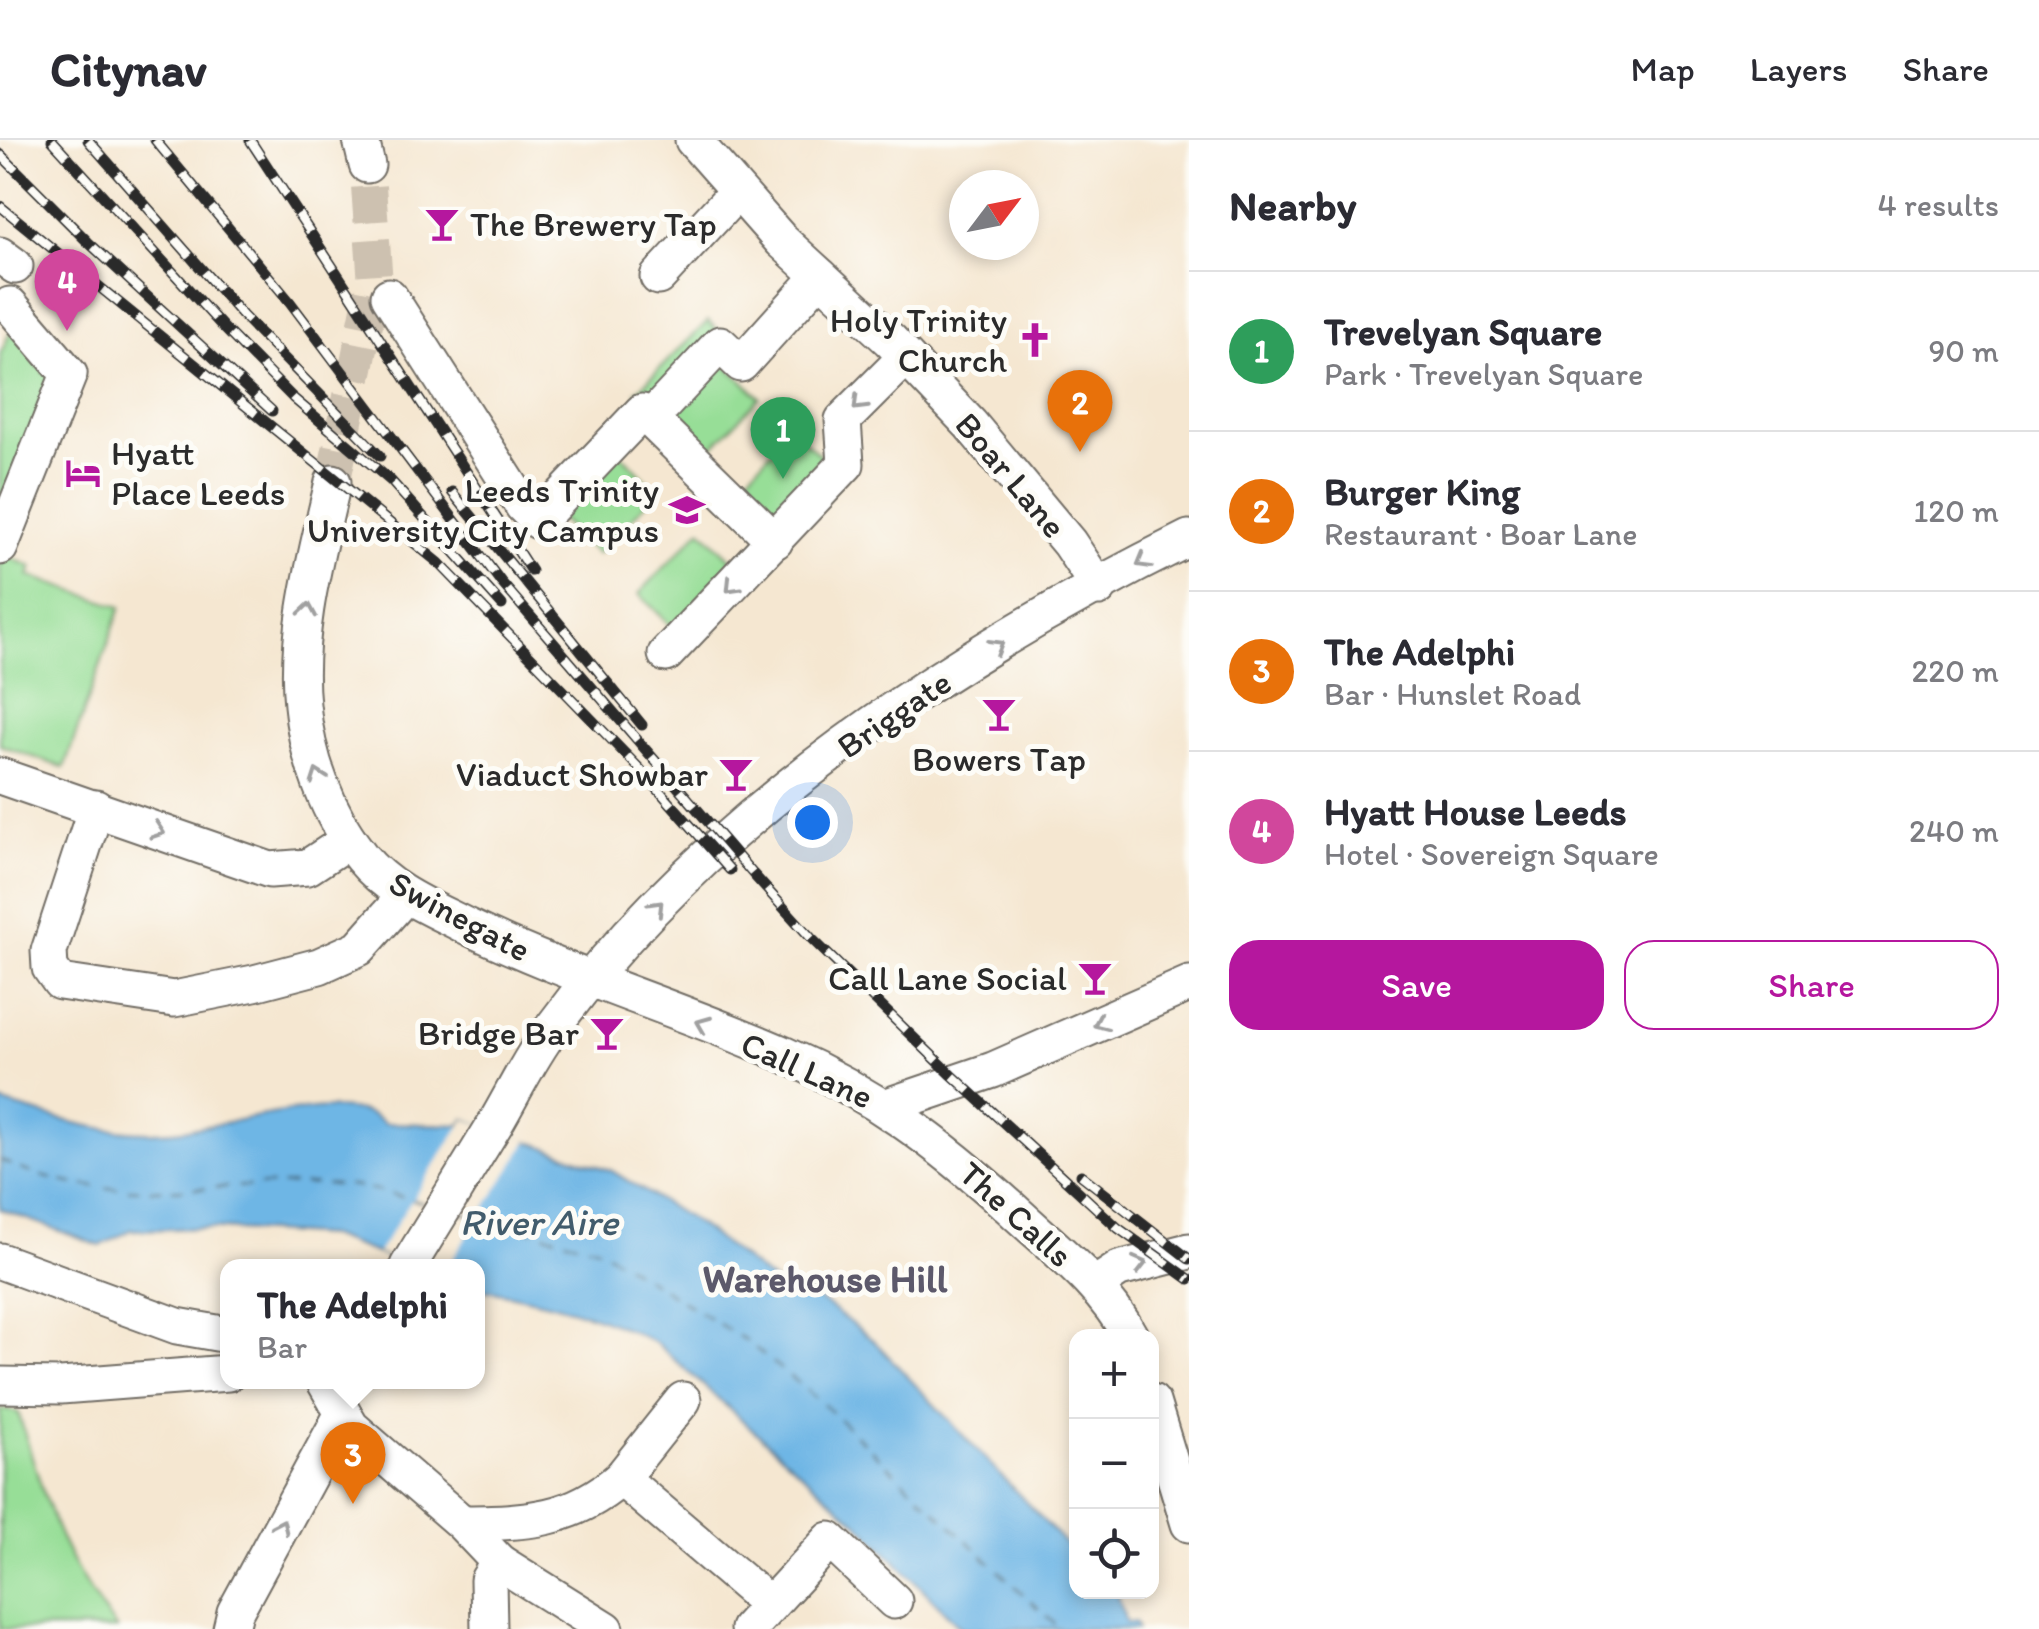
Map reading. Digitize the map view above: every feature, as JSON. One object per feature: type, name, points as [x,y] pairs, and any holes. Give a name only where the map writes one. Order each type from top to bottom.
[{"type":"street","name":"Boar Lane","points":[[693,140],[736,193],[970,424],[1077,554],[1099,588]]},
{"type":"street","points":[[658,277],[736,193]]},
{"type":"street","points":[[650,419],[720,344],[741,364],[820,276]]},
{"type":"street","points":[[388,296],[502,474],[538,521],[642,412],[775,541]]},
{"type":"street","points":[[0,547],[69,374],[10,305]]},
{"type":"street","points":[[666,654],[846,464],[843,420],[906,357]]},
{"type":"street","name":"Swinegate","points":[[333,482],[313,569],[300,676],[316,770],[349,840],[363,860],[405,896],[496,940],[592,979]]},
{"type":"street","name":"Briggate","points":[[412,1259],[553,1026],[692,872],[782,792],[930,687],[1189,538]]},
{"type":"street","points":[[0,776],[270,870],[308,867],[349,840]]},
{"type":"street","points":[[96,808],[49,951],[51,987],[174,998],[254,983],[319,966],[359,948],[405,896]]},
{"type":"street","name":"Call Lane","points":[[592,979],[780,1053],[888,1106],[993,1070],[1189,984]]},
{"type":"street","name":"The Calls","points":[[888,1106],[951,1155],[1095,1285],[1125,1329]]},
{"type":"street","points":[[1095,1285],[1118,1269],[1189,1251]]},
{"type":"street","points":[[0,1261],[177,1326],[220,1334]]},
{"type":"street","points":[[177,1326],[185,1348],[183,1375]]},
{"type":"street","points":[[0,1385],[48,1387],[220,1373]]},
{"type":"street","points":[[329,1389],[342,1415],[462,1523],[499,1562],[606,1629]]},
{"type":"street","points":[[462,1523],[524,1522],[568,1514],[622,1478],[684,1400]]},
{"type":"street","points":[[233,1620],[342,1415]]},
{"type":"street","points":[[1157,1419],[1189,1524]]},
{"type":"street","points":[[622,1478],[759,1617],[830,1540],[894,1601]]},
{"type":"street","points":[[487,1621],[488,1580],[499,1562]]},
{"type":"green space","points":[[708,321],[719,332],[651,406],[636,392]]},
{"type":"green space","points":[[15,322],[57,374],[0,518],[0,354]]},
{"type":"green space","points":[[721,360],[760,397],[702,458],[663,421]]},
{"type":"green space","points":[[792,429],[831,466],[773,528],[734,491]]},
{"type":"green space","points":[[619,452],[658,491],[597,554],[557,516]]},
{"type":"green space","points":[[701,529],[738,565],[675,630],[639,594]]},
{"type":"green space","points":[[0,553],[32,567],[29,576],[121,607],[64,768],[0,745]]},
{"type":"green space","points":[[0,1409],[18,1412],[67,1551],[117,1629],[0,1629]]},
{"type":"water","name":"River Aire","points":[[0,1102],[107,1129],[152,1132],[324,1108],[357,1110],[384,1123],[460,1125],[465,1119],[612,1171],[699,1225],[780,1287],[805,1291],[874,1341],[1069,1548],[1069,1599],[1119,1599],[1126,1623],[1135,1622],[1137,1629],[962,1629],[861,1526],[657,1344],[592,1316],[485,1290],[485,1259],[392,1259],[329,1236],[207,1228],[131,1230],[100,1246],[0,1209]]},
{"type":"pier","points":[[465,1119],[529,1140],[452,1259],[392,1259],[377,1253]]},
{"type":"ferry route","points":[[0,1160],[42,1176],[86,1185],[173,1190],[351,1186],[427,1204]]},
{"type":"ferry route","points":[[459,1212],[599,1248],[749,1343],[822,1403],[1054,1623],[1055,1629]]},
{"type":"tunnel","points":[[333,482],[375,277],[367,165]]},
{"type":"railway","points":[[52,140],[223,327],[293,398],[391,481],[502,605]]},
{"type":"railway","points":[[88,140],[242,315],[380,456]]},
{"type":"railway","points":[[155,140],[290,302],[501,582],[812,939],[1118,1228],[1189,1279]]},
{"type":"railway","points":[[250,140],[531,571]]},
{"type":"railway","points":[[0,154],[88,242],[272,411]]},
{"type":"railway","points":[[0,206],[439,563],[639,768],[730,870]]},
{"type":"railway","points":[[452,492],[642,725]]},
{"type":"railway","points":[[1081,1175],[1189,1259]]},
{"type":"place","name":"The Brewery Tap","points":[[442,224]]},
{"type":"place","name":"Hyatt House Leeds","points":[[67,331]]},
{"type":"place","name":"Holy Trinity Church","points":[[1035,340]]},
{"type":"place","name":"Burger King","points":[[1080,452]]},
{"type":"place","name":"Hyatt Place Leeds","points":[[83,473]]},
{"type":"place","name":"Trevelyan Square","points":[[783,479]]},
{"type":"place","name":"Leeds Trinity University City Campus","points":[[687,510]]},
{"type":"place","name":"Bowers Tap","points":[[999,714]]},
{"type":"place","name":"Viaduct Showbar","points":[[736,774]]},
{"type":"place","name":"Call Lane Social","points":[[1095,978]]},
{"type":"place","name":"Bridge Bar","points":[[607,1033]]},
{"type":"place","name":"The Adelphi","points":[[353,1504]]},
{"type":"district","name":"Warehouse Hill","points":[[825,1279]]}]
